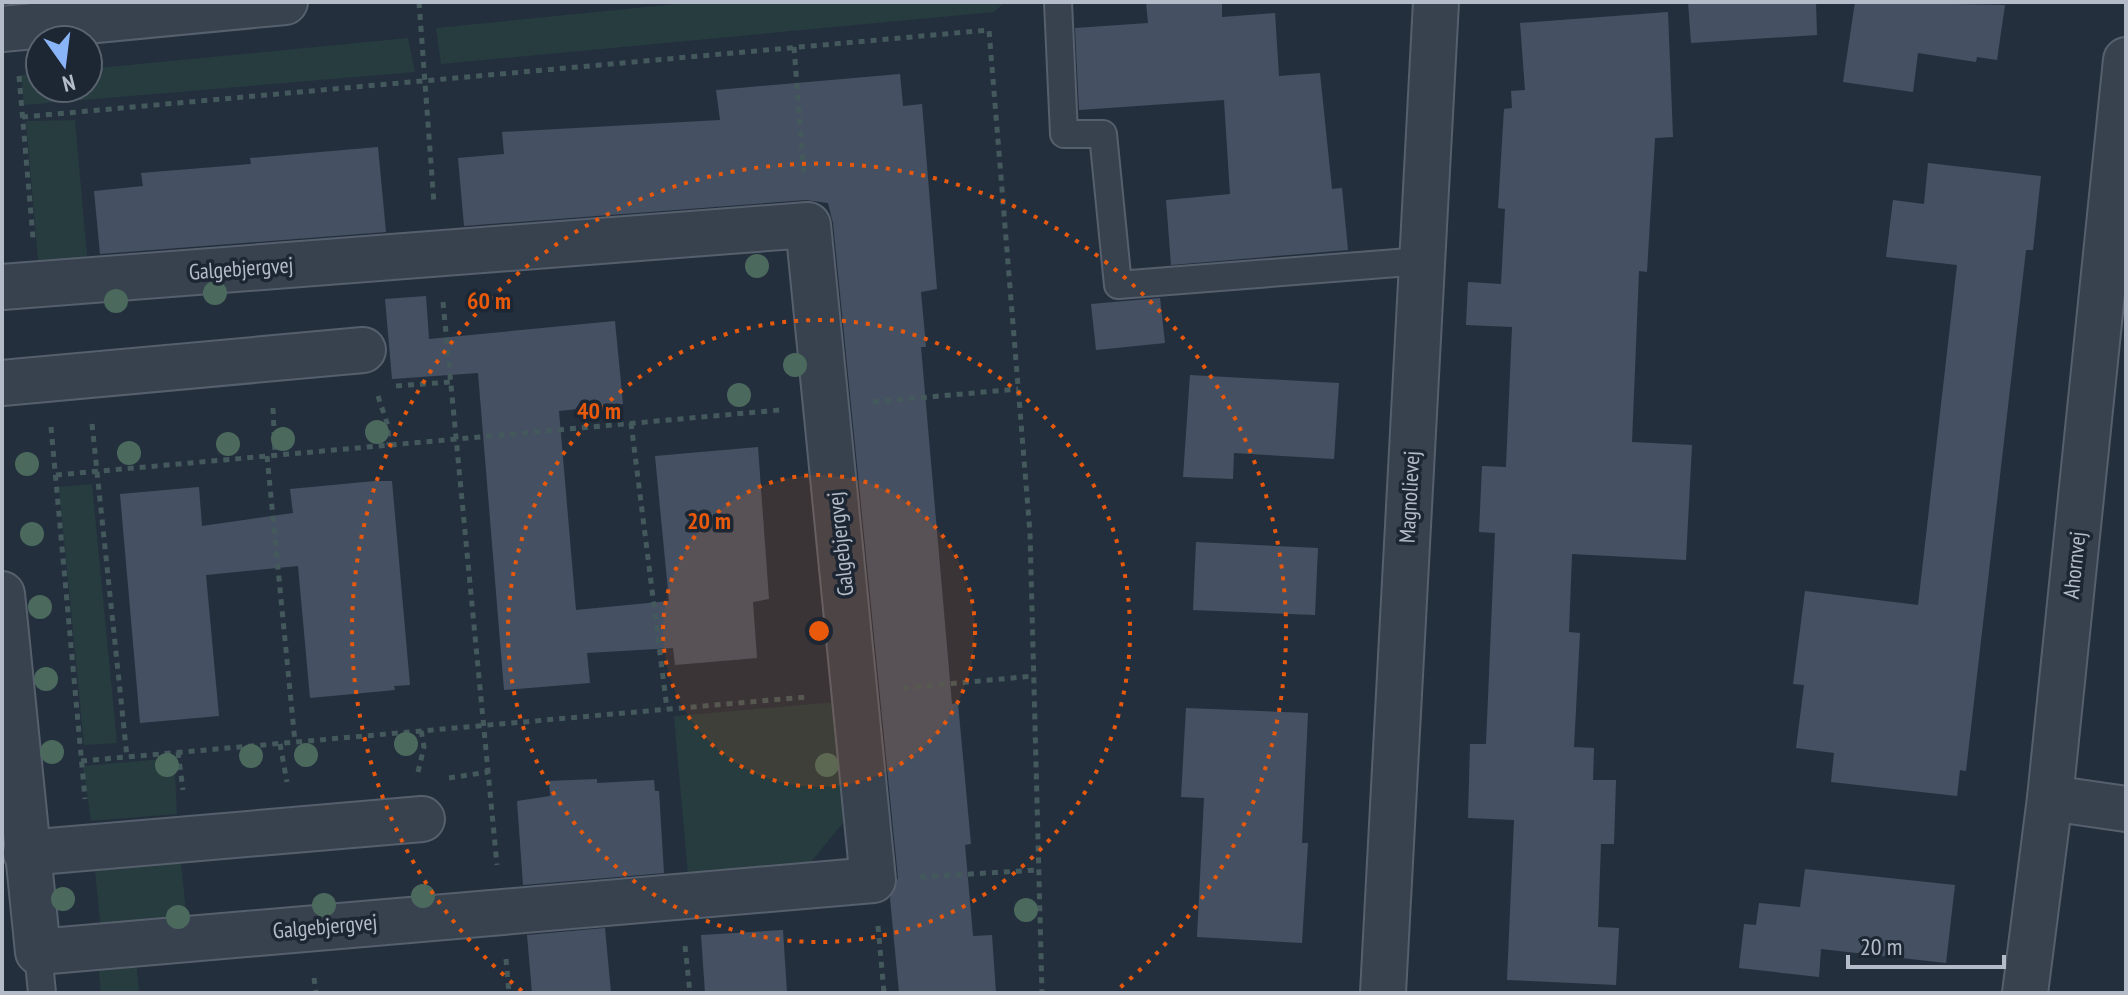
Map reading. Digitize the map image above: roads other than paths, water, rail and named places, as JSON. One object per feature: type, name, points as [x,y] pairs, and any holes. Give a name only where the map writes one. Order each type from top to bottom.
[{"type":"street","points":[[8,28],[285,2]]},
{"type":"street","name":"Magnolievej","points":[[1383,993],[1436,2]]},
{"type":"street","name":"Ahornvej","points":[[2025,993],[2112,334],[2126,60]]},
{"type":"street","name":"Galgebjergvej","points":[[2,594],[40,973],[501,910],[873,880],[808,225],[20,285]]},
{"type":"street","points":[[2,383],[363,350]]},
{"type":"street","points":[[2050,798],[2126,809]]},
{"type":"street","points":[[26,853],[89,849],[418,801]]},
{"type":"lane","points":[[1058,2],[1064,134],[1103,134],[1118,285],[1422,261]]}]
